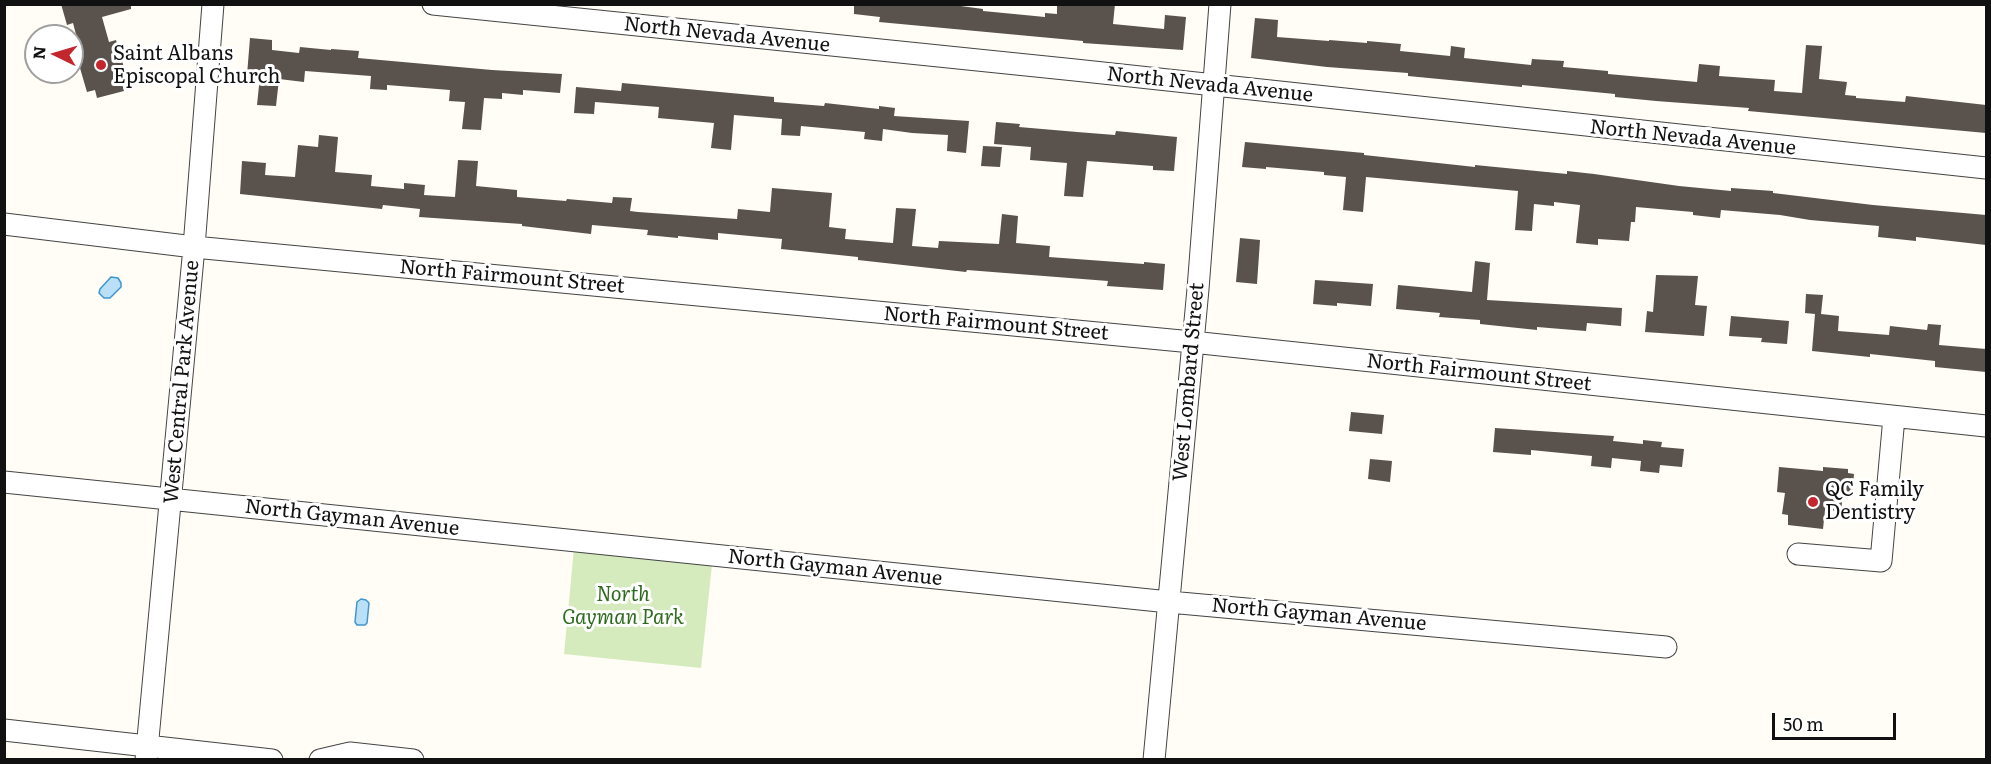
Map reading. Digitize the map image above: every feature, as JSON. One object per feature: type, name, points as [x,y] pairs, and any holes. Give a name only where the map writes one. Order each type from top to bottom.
[{"type":"street","name":"West Central Park Avenue","points":[[147,752],[194,247],[213,4]]},
{"type":"street","name":"North Nevada Avenue","points":[[433,4],[1986,168]]},
{"type":"street","name":"West Lombard Street","points":[[1154,759],[1220,4]]},
{"type":"street","name":"North Fairmount Street","points":[[4,225],[194,247],[1192,342],[1986,426]]},
{"type":"street","points":[[1798,554],[1881,561],[1894,417]]},
{"type":"street","name":"North Gayman Avenue","points":[[4,482],[1169,602],[1666,647]]},
{"type":"street","points":[[4,730],[147,752],[272,759]]},
{"type":"street","points":[[320,759],[350,753],[413,759]]},
{"type":"green space","name":"North Gayman Park","points":[[574,548],[712,565],[701,668],[564,654]]},
{"type":"water","points":[[111,277],[118,278],[121,287],[110,298],[104,298],[99,293],[100,289]]},
{"type":"water","points":[[361,599],[369,603],[367,623],[357,625],[355,622],[357,602]]},
{"type":"building","name":"Saint Albans Episcopal Church","points":[[61,4],[131,4],[131,9],[102,17],[109,42],[116,40],[127,78],[121,80],[124,91],[97,98],[95,90],[87,92],[84,82],[84,24],[67,24]]},
{"type":"building","points":[[854,4],[946,4],[983,9],[983,11],[1045,17],[1045,13],[1057,14],[1057,4],[1115,4],[1113,24],[1164,29],[1165,15],[1186,17],[1183,50],[1083,43],[1083,41],[879,22],[880,17],[854,14]]},
{"type":"building","points":[[1255,18],[1278,20],[1277,37],[1401,44],[1400,51],[1450,56],[1451,46],[1465,48],[1464,58],[1531,65],[1532,59],[1564,61],[1563,67],[1608,71],[1608,74],[1697,82],[1699,64],[1720,66],[1719,76],[1775,80],[1774,91],[1802,93],[1806,45],[1822,46],[1819,79],[1847,82],[1845,95],[1905,102],[1906,96],[1986,105],[1986,133],[1748,111],[1749,108],[1615,97],[1615,94],[1408,76],[1408,73],[1251,58]]},
{"type":"building","points":[[250,38],[272,40],[272,50],[299,53],[300,47],[359,51],[358,58],[562,74],[560,93],[523,90],[523,95],[502,93],[502,99],[484,98],[481,130],[462,129],[465,102],[449,101],[450,90],[387,85],[387,90],[370,89],[371,76],[305,71],[304,82],[279,79],[276,106],[257,105],[260,76],[247,75]]},
{"type":"building","points":[[622,83],[774,97],[774,102],[824,106],[825,103],[879,109],[879,106],[895,108],[894,116],[969,121],[966,153],[947,151],[948,135],[883,129],[882,141],[864,139],[865,132],[801,126],[800,136],[781,135],[782,119],[734,115],[731,150],[711,148],[714,123],[658,118],[659,107],[595,102],[594,114],[574,113],[576,87],[621,91]]},
{"type":"building","points":[[996,122],[1020,124],[1019,127],[1077,132],[1115,135],[1116,131],[1177,137],[1174,171],[1153,170],[1153,166],[1087,161],[1083,197],[1064,196],[1067,163],[1030,160],[1031,147],[994,144]]},
{"type":"building","points":[[319,135],[338,137],[335,172],[372,175],[371,186],[404,189],[404,183],[425,185],[424,195],[455,197],[458,160],[478,161],[476,186],[517,190],[517,197],[566,201],[567,199],[612,203],[613,197],[632,198],[630,211],[638,212],[737,219],[738,209],[770,212],[772,188],[832,193],[829,227],[846,229],[845,239],[893,243],[896,208],[916,209],[912,246],[938,248],[939,241],[999,244],[1002,214],[1018,216],[1016,243],[1050,246],[1049,257],[1165,264],[1163,290],[1107,286],[1108,281],[967,270],[966,272],[858,260],[858,257],[781,249],[782,239],[718,233],[718,240],[678,236],[678,238],[647,235],[648,230],[592,225],[591,234],[522,226],[522,224],[419,217],[420,209],[383,205],[382,209],[240,194],[242,161],[266,163],[265,175],[295,177],[298,145],[318,147]]},
{"type":"building","points":[[1245,142],[1364,153],[1364,155],[1475,167],[1475,165],[1567,174],[1567,171],[1731,191],[1731,188],[1773,191],[1773,193],[1873,205],[1986,215],[1986,245],[1916,237],[1916,241],[1878,237],[1879,226],[1780,215],[1721,210],[1720,218],[1693,215],[1693,212],[1636,207],[1635,222],[1631,222],[1629,241],[1598,239],[1598,245],[1576,243],[1580,205],[1554,202],[1554,206],[1534,204],[1532,231],[1515,230],[1518,191],[1366,177],[1363,212],[1343,210],[1346,177],[1324,175],[1324,172],[1242,167]]},
{"type":"building","points":[[983,146],[1002,147],[1000,167],[981,166]]},
{"type":"building","points":[[1240,238],[1260,240],[1257,284],[1236,282]]},
{"type":"building","points":[[1475,261],[1490,263],[1487,300],[1622,308],[1621,326],[1587,323],[1586,331],[1537,327],[1537,330],[1480,324],[1480,320],[1439,317],[1440,313],[1396,309],[1398,285],[1472,292]]},
{"type":"building","points":[[1656,275],[1698,276],[1695,305],[1707,306],[1704,336],[1645,332],[1647,311],[1653,312]]},
{"type":"building","points":[[1315,280],[1373,284],[1371,306],[1337,303],[1337,306],[1313,304]]},
{"type":"building","points":[[1806,294],[1823,295],[1821,314],[1839,316],[1838,331],[1889,335],[1890,326],[1927,330],[1928,324],[1941,325],[1939,345],[1986,349],[1986,372],[1935,367],[1935,361],[1812,351],[1815,314],[1805,313]]},
{"type":"building","points":[[1731,316],[1789,321],[1787,344],[1761,342],[1762,338],[1729,336]]},
{"type":"building","points":[[1351,412],[1384,415],[1382,434],[1349,431]]},
{"type":"building","points":[[1495,428],[1614,436],[1613,441],[1643,444],[1643,440],[1662,442],[1661,447],[1684,449],[1682,467],[1660,465],[1659,473],[1640,471],[1641,461],[1612,458],[1611,468],[1591,466],[1592,456],[1531,450],[1531,455],[1493,452]]},
{"type":"building","points":[[1370,459],[1392,461],[1390,482],[1368,479]]},
{"type":"building","name":"QC Family Dentistry","points":[[1779,467],[1823,471],[1823,467],[1848,469],[1848,473],[1854,474],[1852,494],[1843,493],[1841,511],[1825,510],[1823,529],[1788,525],[1788,515],[1782,514],[1785,493],[1777,492]]},
{"type":"place","name":"Saint Albans Episcopal Church","points":[[101,65]]},
{"type":"place","name":"QC Family Dentistry","points":[[1813,502]]}]
